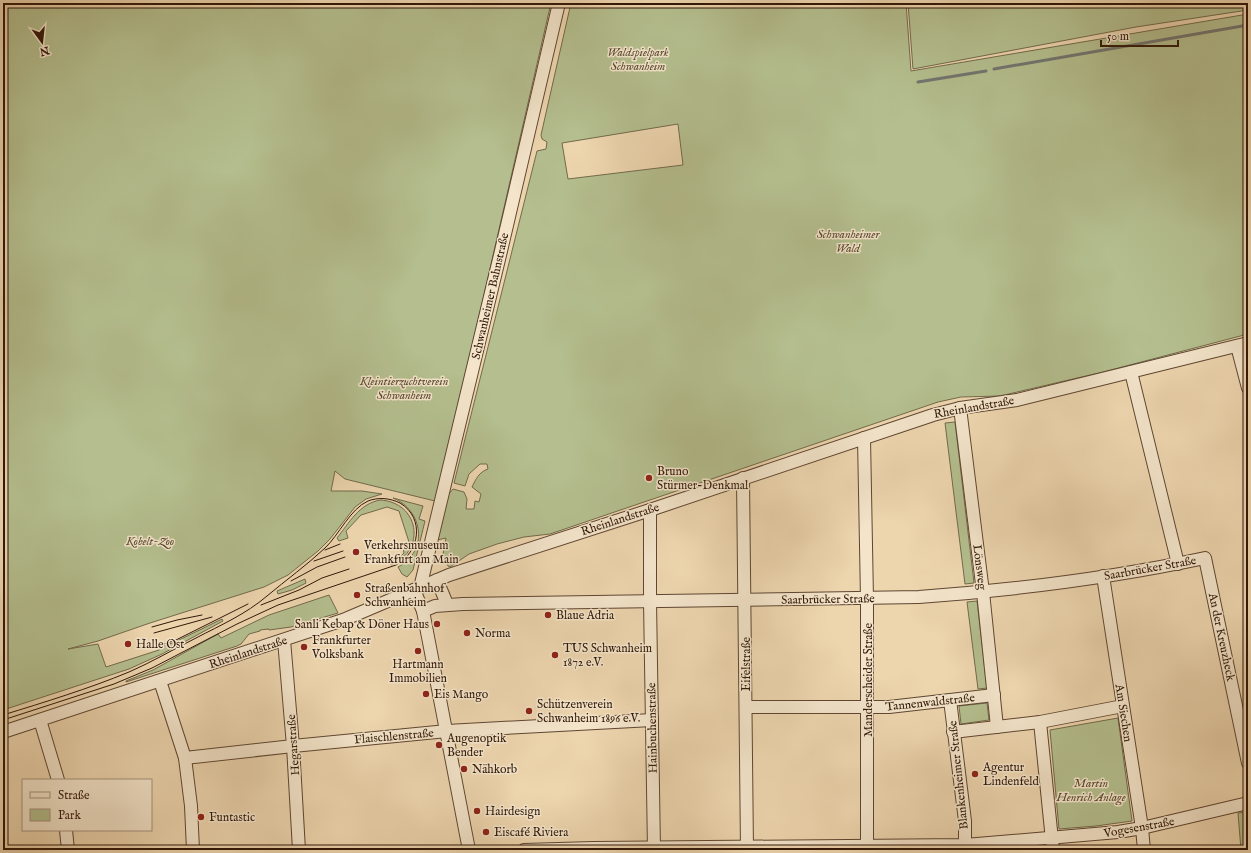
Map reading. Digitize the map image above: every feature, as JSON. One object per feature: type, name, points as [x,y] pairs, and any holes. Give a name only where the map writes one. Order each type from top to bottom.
[{"type":"street","name":"Schwanheimer Bahnstraße","points":[[417,589],[499,259],[559,3]]},
{"type":"street","name":"Rheinlandstraße","points":[[3,732],[343,620],[437,580],[650,510],[933,414],[960,408],[1017,400],[1243,344]]},
{"type":"street","points":[[1243,344],[1248,388]]},
{"type":"street","points":[[1131,372],[1178,564]]},
{"type":"street","name":"Lönsweg","points":[[960,408],[998,727]]},
{"type":"street","name":"Manderscheider Straße","points":[[864,438],[867,598],[868,848]]},
{"type":"street","name":"Eifelstraße","points":[[743,478],[747,849]]},
{"type":"street","name":"Hainbuchenstraße","points":[[650,510],[654,849]]},
{"type":"street","name":"Saarbrücker Straße","points":[[423,611],[435,606],[447,604],[919,597],[983,592],[1103,576],[1206,558]]},
{"type":"street","name":"An der Kreuzheck","points":[[1206,558],[1248,763]]},
{"type":"street","name":"Am Siechen","points":[[1103,576],[1142,828],[1144,850]]},
{"type":"street","points":[[437,580],[447,604]]},
{"type":"street","points":[[417,589],[423,611],[447,731],[469,850]]},
{"type":"street","name":"Hegarstraße","points":[[284,640],[293,746],[299,850]]},
{"type":"street","points":[[160,681],[185,758],[191,806],[193,850]]},
{"type":"street","name":"Tannenwaldstraße","points":[[746,707],[889,707],[994,695]]},
{"type":"street","name":"Blankenheimer Straße","points":[[950,700],[965,821],[965,848]]},
{"type":"street","points":[[953,732],[1040,722],[1123,706]]},
{"type":"street","points":[[40,720],[58,779]]},
{"type":"street","name":"Flaischlenstraße","points":[[185,758],[447,731],[652,720]]},
{"type":"street","points":[[1040,722],[1052,844]]},
{"type":"street","name":"Vogesenstraße","points":[[524,850],[965,848],[1052,844],[1142,828],[1248,803]]},
{"type":"street","points":[[66,831],[68,850]]},
{"type":"green space","points":[[3,3],[551,3],[435,501],[345,479],[335,471],[331,491],[362,491],[382,494],[366,499],[355,507],[330,539],[318,551],[288,575],[264,587],[98,641],[68,649],[98,644],[106,667],[159,650],[159,648],[222,619],[223,621],[162,654],[129,669],[3,710]]},
{"type":"green space","name":"Schwanheimer Wald","points":[[571,3],[906,3],[911,71],[1248,14],[1248,334],[1103,372],[1000,396],[961,397],[938,402],[550,534],[524,537],[497,544],[469,554],[450,567],[448,566],[443,554],[446,538],[437,540],[448,495],[453,489],[464,492],[467,499],[466,509],[474,509],[475,501],[479,502],[481,494],[472,487],[480,474],[488,469],[487,464],[480,464],[469,474],[465,486],[454,483],[537,151],[546,149],[547,142],[542,139],[541,135]],"holes":[[[678,124],[683,165],[568,179],[562,143]]]},
{"type":"green space","points":[[908,3],[1248,3],[1248,10],[1136,27],[913,69]]},
{"type":"green space","points":[[955,422],[974,583],[965,584],[945,423]]},
{"type":"green space","points":[[393,498],[423,506],[419,519],[425,521],[413,570],[407,577],[402,574],[398,567],[408,560],[415,551],[418,541],[418,531],[416,521],[411,512],[403,504]]},
{"type":"green space","points":[[380,500],[393,503],[403,509],[410,517],[414,528],[414,538],[410,549],[402,558],[391,565],[390,561],[399,558],[404,553],[403,548],[410,545],[399,511],[387,507],[361,515],[346,531],[348,538],[339,541],[337,538],[350,520],[360,510],[373,502]]},
{"type":"green space","points":[[305,579],[306,583],[292,590],[278,594],[277,591]]},
{"type":"green space","points":[[329,595],[338,613],[291,627],[260,630],[249,634],[241,644],[237,646],[126,682],[153,670],[218,634],[221,638],[269,615]]},
{"type":"green space","points":[[977,601],[987,688],[978,689],[967,602]]},
{"type":"green space","points":[[987,703],[989,720],[961,724],[959,706]]},
{"type":"green space","name":"Martin Henrich Anlage","points":[[1118,718],[1132,821],[1059,829],[1050,730]]},
{"type":"green space","points":[[1248,812],[1248,850],[1241,850],[1238,813]]},
{"type":"waterway","points":[[994,69],[1248,25]]},
{"type":"waterway","points":[[918,82],[986,71]]},
{"type":"tram line","points":[[3,715],[82,690],[129,672],[242,614],[325,548],[350,516],[368,501],[380,499],[396,501],[408,509],[413,517],[416,526],[414,544],[410,552],[396,565],[278,605],[237,624],[152,668],[114,684],[3,720]]},
{"type":"tram line","points":[[325,550],[340,544]]},
{"type":"tram line","points":[[314,561],[343,551]]},
{"type":"tram line","points":[[291,581],[317,567],[345,557]]},
{"type":"tram line","points":[[261,605],[299,590],[322,578],[349,569]]},
{"type":"tram line","points":[[158,646],[176,640],[248,604]]},
{"type":"tram line","points":[[152,627],[202,615]]},
{"type":"tram line","points":[[154,633],[212,617]]},
{"type":"place","name":"Bruno Stürmer-Denkmal","points":[[649,478]]},
{"type":"place","name":"Verkehrsmuseum Frankfurt am Main","points":[[356,552]]},
{"type":"place","name":"Straßenbahnhof Schwanheim","points":[[357,595]]},
{"type":"place","name":"Blaue Adria","points":[[548,615]]},
{"type":"place","name":"Sanli Kebap & Döner Haus","points":[[437,624]]},
{"type":"place","name":"Norma","points":[[467,633]]},
{"type":"place","name":"Halle Ost","points":[[128,644]]},
{"type":"place","name":"Frankfurter Volksbank","points":[[304,647]]},
{"type":"place","name":"Hartmann Immobilien","points":[[418,651]]},
{"type":"place","name":"TUS Schwanheim 1872 e.V.","points":[[555,655]]},
{"type":"place","name":"Eis Mango","points":[[426,694]]},
{"type":"place","name":"Schützenverein Schwanheim 1896 e.V.","points":[[529,711]]},
{"type":"place","name":"Augenoptik Bender","points":[[439,745]]},
{"type":"place","name":"Nähkorb","points":[[464,769]]},
{"type":"place","name":"Agentur Lindenfeld","points":[[975,774]]},
{"type":"place","name":"Hairdesign","points":[[477,811]]},
{"type":"place","name":"Funtastic","points":[[201,817]]},
{"type":"place","name":"Eiscafé Riviera","points":[[486,832]]},
{"type":"park label","name":"Waldspielpark Schwanheim","points":[[638,59]]},
{"type":"park label","name":"Kleintierzuchtverein Schwanheim","points":[[404,388]]},
{"type":"park label","name":"Kobelt-Zoo","points":[[150,541]]}]
